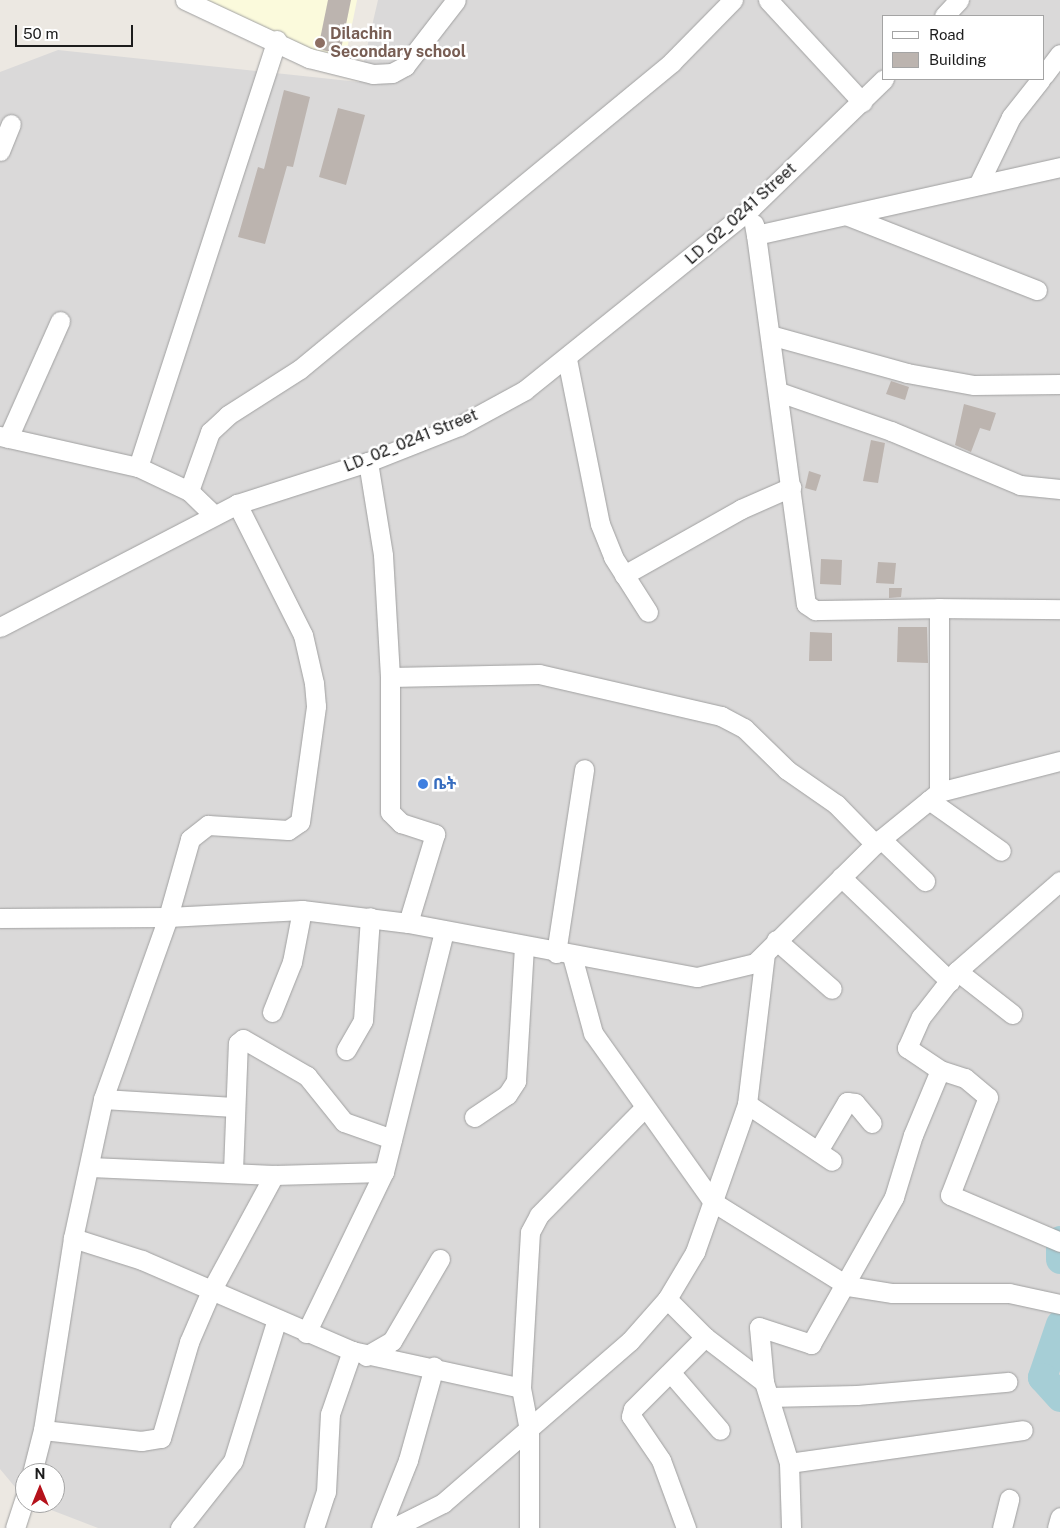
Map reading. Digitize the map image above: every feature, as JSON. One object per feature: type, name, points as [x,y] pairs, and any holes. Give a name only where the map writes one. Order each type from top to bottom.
[{"type":"street","points":[[185,0],[277,40],[309,58],[373,74],[392,74],[404,66],[456,0]]},
{"type":"street","points":[[189,491],[210,432],[228,415],[300,370],[672,62],[733,0]]},
{"type":"street","points":[[768,0],[862,102]]},
{"type":"street","points":[[945,15],[959,0]]},
{"type":"street","points":[[138,467],[277,40]]},
{"type":"street","points":[[1045,74],[1060,54]]},
{"type":"street","name":"LD_02_0241 Street","points":[[0,627],[237,504],[368,462],[459,426],[525,390],[567,359],[751,208],[883,80]]},
{"type":"street","points":[[979,183],[1010,117],[1040,80]]},
{"type":"street","points":[[0,151],[11,124]]},
{"type":"street","points":[[756,235],[790,224],[848,216],[979,183],[1060,167]]},
{"type":"street","points":[[751,208],[779,392],[803,590],[810,608],[1060,609]]},
{"type":"street","points":[[848,216],[1037,290]]},
{"type":"street","points":[[60,320],[4,437],[138,467],[189,491],[214,515]]},
{"type":"street","points":[[770,335],[907,373],[974,385],[1060,384]]},
{"type":"street","points":[[567,359],[600,524],[624,575],[648,612]]},
{"type":"street","points":[[779,392],[891,431],[1013,483],[1060,489]]},
{"type":"street","points":[[368,462],[382,555],[390,677],[390,812],[401,823],[434,834],[408,923]]},
{"type":"street","points":[[624,575],[741,509],[791,487]]},
{"type":"street","points":[[35,1463],[43,1430],[73,1238],[90,1167],[103,1099],[168,917],[190,839],[198,830],[208,825],[288,830],[300,822],[316,706],[314,682],[303,635],[237,504]]},
{"type":"street","points":[[934,796],[939,608]]},
{"type":"street","points":[[390,677],[548,675],[721,716],[744,728],[787,770],[836,804],[925,881]]},
{"type":"street","points":[[0,918],[168,917],[302,910],[408,923],[444,932],[697,978],[743,969],[770,947],[878,841],[934,796],[1060,761]]},
{"type":"street","points":[[584,769],[564,954],[593,1033],[643,1108],[713,1202],[848,1286],[892,1293],[1010,1293],[1059,1304]]},
{"type":"street","points":[[934,796],[1001,851]]},
{"type":"street","points":[[842,877],[953,976],[1012,1014]]},
{"type":"street","points":[[1060,881],[953,976],[907,1043],[910,1052],[940,1070],[964,1078],[988,1097],[950,1195],[1042,1237],[1060,1242]]},
{"type":"street","points":[[272,1012],[292,962],[302,910]]},
{"type":"street","points":[[346,1050],[363,1020],[370,917]]},
{"type":"street","points":[[306,1333],[384,1172],[444,932]]},
{"type":"street","points":[[474,1117],[507,1095],[516,1081],[524,946]]},
{"type":"street","points":[[770,947],[832,989]]},
{"type":"street","points":[[392,1528],[442,1503],[630,1341],[667,1299],[695,1252],[747,1104],[770,947]]},
{"type":"street","points":[[233,1171],[238,1043],[248,1039],[307,1076],[344,1122],[392,1139]]},
{"type":"street","points":[[791,1528],[789,1463],[767,1390],[760,1327],[811,1344],[848,1286],[894,1197],[913,1135],[940,1070]]},
{"type":"street","points":[[103,1099],[234,1108]]},
{"type":"street","points":[[747,1104],[825,1156],[847,1102],[855,1103],[872,1123]]},
{"type":"street","points":[[529,1528],[529,1430],[521,1388],[530,1232],[539,1215],[643,1108]]},
{"type":"street","points":[[90,1167],[233,1171],[274,1175],[384,1172]]},
{"type":"street","points":[[43,1430],[141,1441],[161,1438],[189,1342],[211,1291],[274,1175]]},
{"type":"street","points":[[73,1238],[211,1291],[276,1322],[359,1353],[434,1366],[521,1388]]},
{"type":"street","points":[[314,1528],[326,1492],[330,1414],[359,1353],[392,1340],[440,1259]]},
{"type":"street","points":[[667,1299],[705,1337],[767,1390],[858,1395],[1007,1382]]},
{"type":"street","points":[[180,1528],[233,1461],[276,1322]]},
{"type":"street","points":[[686,1528],[661,1460],[631,1416],[633,1409],[705,1337]]},
{"type":"street","points":[[381,1528],[408,1460],[434,1366]]},
{"type":"street","points":[[671,1373],[720,1430]]},
{"type":"street","points":[[789,1463],[1023,1430]]},
{"type":"street","points":[[1002,1528],[1009,1499]]},
{"type":"street","points":[[15,1528],[20,1513]]},
{"type":"street","points":[[1057,1528],[1060,1517]]},
{"type":"shaded area","name":"Dilachin Secondary school","points":[[192,0],[357,0],[344,64]]},
{"type":"shaded area","points":[[378,0],[1060,0],[1060,1528],[98,1528],[59,1513],[65,1513],[65,1463],[15,1463],[15,1487],[0,1469],[0,72],[58,50],[359,82]]},
{"type":"building","points":[[328,0],[351,0],[340,54],[318,49]]},
{"type":"building","points":[[284,90],[310,97],[293,167],[287,166],[265,244],[238,237],[258,167],[264,169]]},
{"type":"building","points":[[338,108],[365,115],[346,185],[319,177]]},
{"type":"building","points":[[891,381],[909,387],[905,400],[886,394]]},
{"type":"building","points":[[964,404],[996,413],[990,431],[980,428],[971,452],[955,445]]},
{"type":"building","points":[[871,440],[885,443],[878,483],[863,481]]},
{"type":"building","points":[[809,471],[821,475],[816,491],[805,488]]},
{"type":"building","points":[[821,559],[842,560],[841,585],[820,584]]},
{"type":"building","points":[[878,562],[896,563],[894,584],[876,583]]},
{"type":"building","points":[[889,588],[902,588],[901,597],[889,598]]},
{"type":"building","points":[[898,627],[927,627],[928,663],[897,662]]},
{"type":"building","points":[[810,632],[832,633],[832,661],[809,661]]},
{"type":"waterway","points":[[1060,1240],[1060,1259]]},
{"type":"waterway","points":[[1060,1324],[1042,1377],[1060,1397]]},
{"type":"place","name":"Dilachin Secondary school","points":[[320,43]]},
{"type":"place","name":"ቤት","points":[[423,784]]}]
